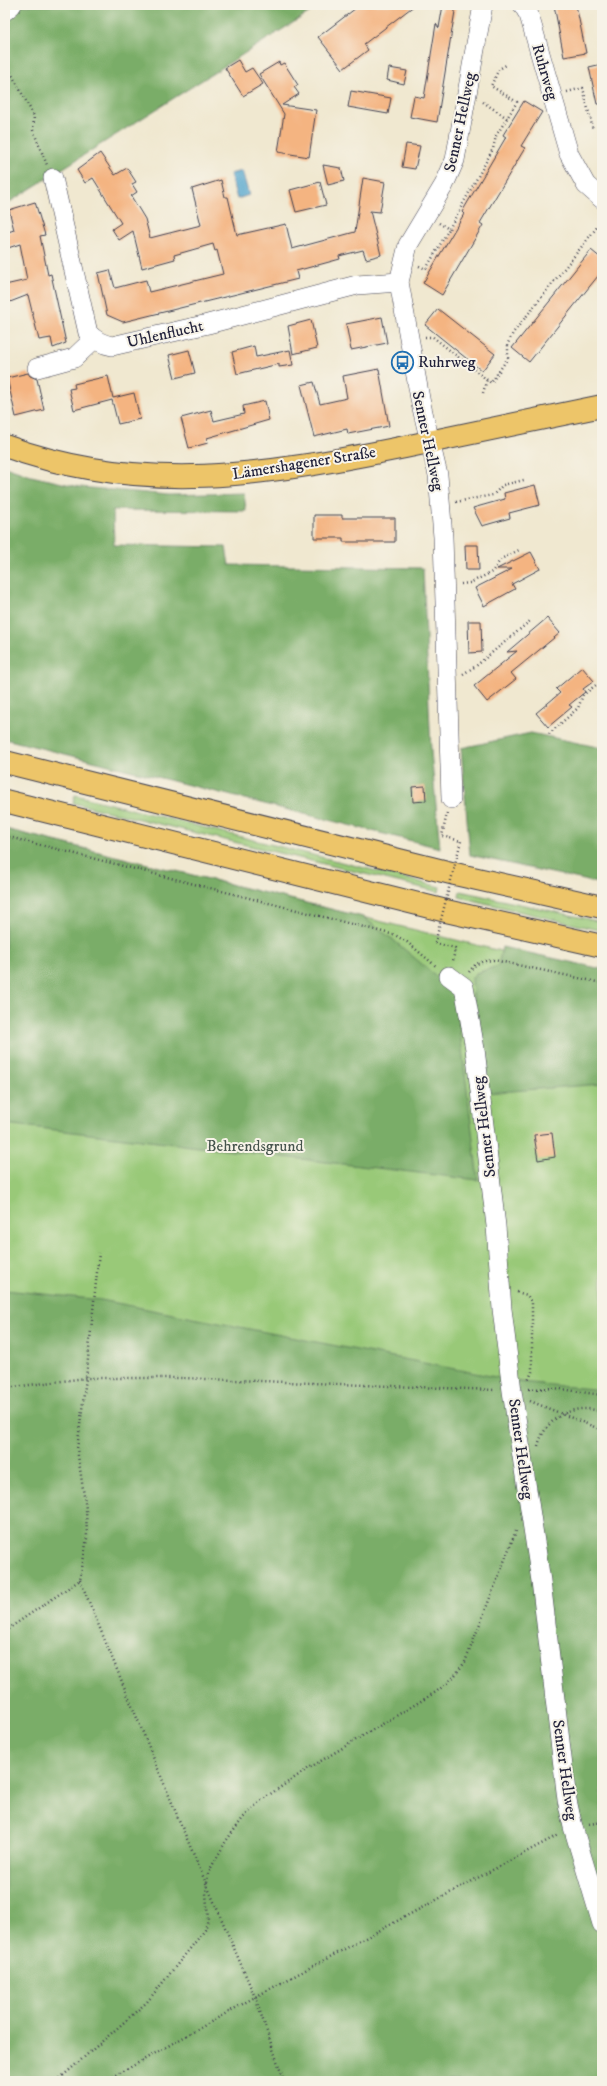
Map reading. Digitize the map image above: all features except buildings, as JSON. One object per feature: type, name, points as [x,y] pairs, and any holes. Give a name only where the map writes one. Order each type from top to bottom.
[{"type":"main road","name":"Lämershagener Straße","points":[[5,446],[45,460],[96,471],[177,477],[220,476],[276,470],[431,441],[602,406]]},
{"type":"main road","points":[[5,762],[455,874],[602,907]]},
{"type":"main road","points":[[5,801],[446,911],[602,946]]},
{"type":"street","points":[[5,11],[12,5]]},
{"type":"street","name":"Senner Hellweg","points":[[451,799],[444,586],[438,475],[413,366],[399,282],[408,245],[425,214],[444,185],[455,160],[483,5]]},
{"type":"street","name":"Ruhrweg","points":[[523,5],[529,15],[572,160],[586,185],[602,199]]},
{"type":"street","points":[[37,368],[74,358],[94,339],[88,333],[53,178]]},
{"type":"street","name":"Uhlenflucht","points":[[94,339],[99,343],[112,346],[208,324],[357,285],[399,282]]},
{"type":"street","name":"Senner Hellweg","points":[[457,982],[475,1049],[496,1226],[501,1293],[519,1390],[540,1581],[567,1800],[573,1827],[602,1924]]},
{"type":"path","points":[[404,259],[426,269],[493,149],[496,136],[517,102],[491,86],[499,70],[506,65]]},
{"type":"path","points":[[5,66],[11,73],[34,116],[33,130],[53,178]]},
{"type":"path","points":[[552,96],[583,88],[593,130]]},
{"type":"path","points":[[468,91],[507,118]]},
{"type":"path","points":[[425,214],[449,230]]},
{"type":"path","points":[[422,338],[432,336],[491,383],[508,358],[508,343],[513,334],[602,221]]},
{"type":"path","points":[[483,393],[487,379]]},
{"type":"path","points":[[440,505],[493,495],[504,485],[524,480]]},
{"type":"path","points":[[444,586],[470,583],[492,572],[501,559],[521,549]]},
{"type":"path","points":[[447,681],[456,679],[476,666],[530,621]]},
{"type":"path","points":[[549,734],[578,708],[583,695],[596,685]]},
{"type":"path","points":[[445,821],[442,836],[461,840],[436,943],[455,948]]},
{"type":"path","points":[[5,836],[396,935],[457,982],[465,979],[475,964],[482,961],[494,960],[602,983]]},
{"type":"path","points":[[99,1253],[77,1449],[86,1516],[87,1538],[80,1580],[206,1884],[255,1997],[284,2081]]},
{"type":"path","points":[[501,1293],[523,1293],[527,1295],[532,1303],[532,1372],[519,1390]]},
{"type":"path","points":[[5,1388],[86,1378],[181,1378],[519,1390],[554,1388],[602,1395]]},
{"type":"path","points":[[519,1390],[536,1404],[602,1430]]},
{"type":"path","points":[[538,1448],[540,1435],[551,1421],[571,1410],[592,1408],[602,1412]]},
{"type":"path","points":[[57,2081],[147,2002],[205,1930],[208,1919],[206,1884],[208,1873],[226,1841],[243,1818],[260,1801],[308,1768],[436,1692],[452,1679],[465,1662],[517,1528]]},
{"type":"path","points":[[5,1631],[80,1580]]},
{"type":"path","points":[[106,2081],[255,1997],[573,1827]]},
{"type":"green space","points":[[5,5],[321,5],[5,205]]},
{"type":"green space","points":[[5,467],[31,476],[80,487],[169,495],[244,493],[246,511],[113,510],[114,545],[226,547],[229,565],[423,568],[431,751],[440,848],[5,739]]},
{"type":"green space","points":[[531,733],[602,748],[602,884],[470,855],[461,748]]},
{"type":"green space","points":[[75,795],[440,887],[439,892],[73,803]]},
{"type":"green space","name":"Behrendsgrund","points":[[5,829],[602,976],[602,1455],[5,1393]]},
{"type":"green space","points":[[5,829],[363,917],[391,938],[455,992],[478,1180],[5,1124]]},
{"type":"green space","points":[[460,891],[602,922],[602,931],[459,897]]},
{"type":"green space","points":[[502,947],[602,969],[602,1084],[486,1093],[473,998],[472,978],[476,973],[498,966]]},
{"type":"green space","points":[[5,1290],[101,1300],[521,1382],[602,1390],[602,2081],[5,2081]]},
{"type":"water","points":[[242,171],[249,195],[237,199],[230,174]]},
{"type":"place","name":"Ruhrweg","points":[[403,362]]}]
